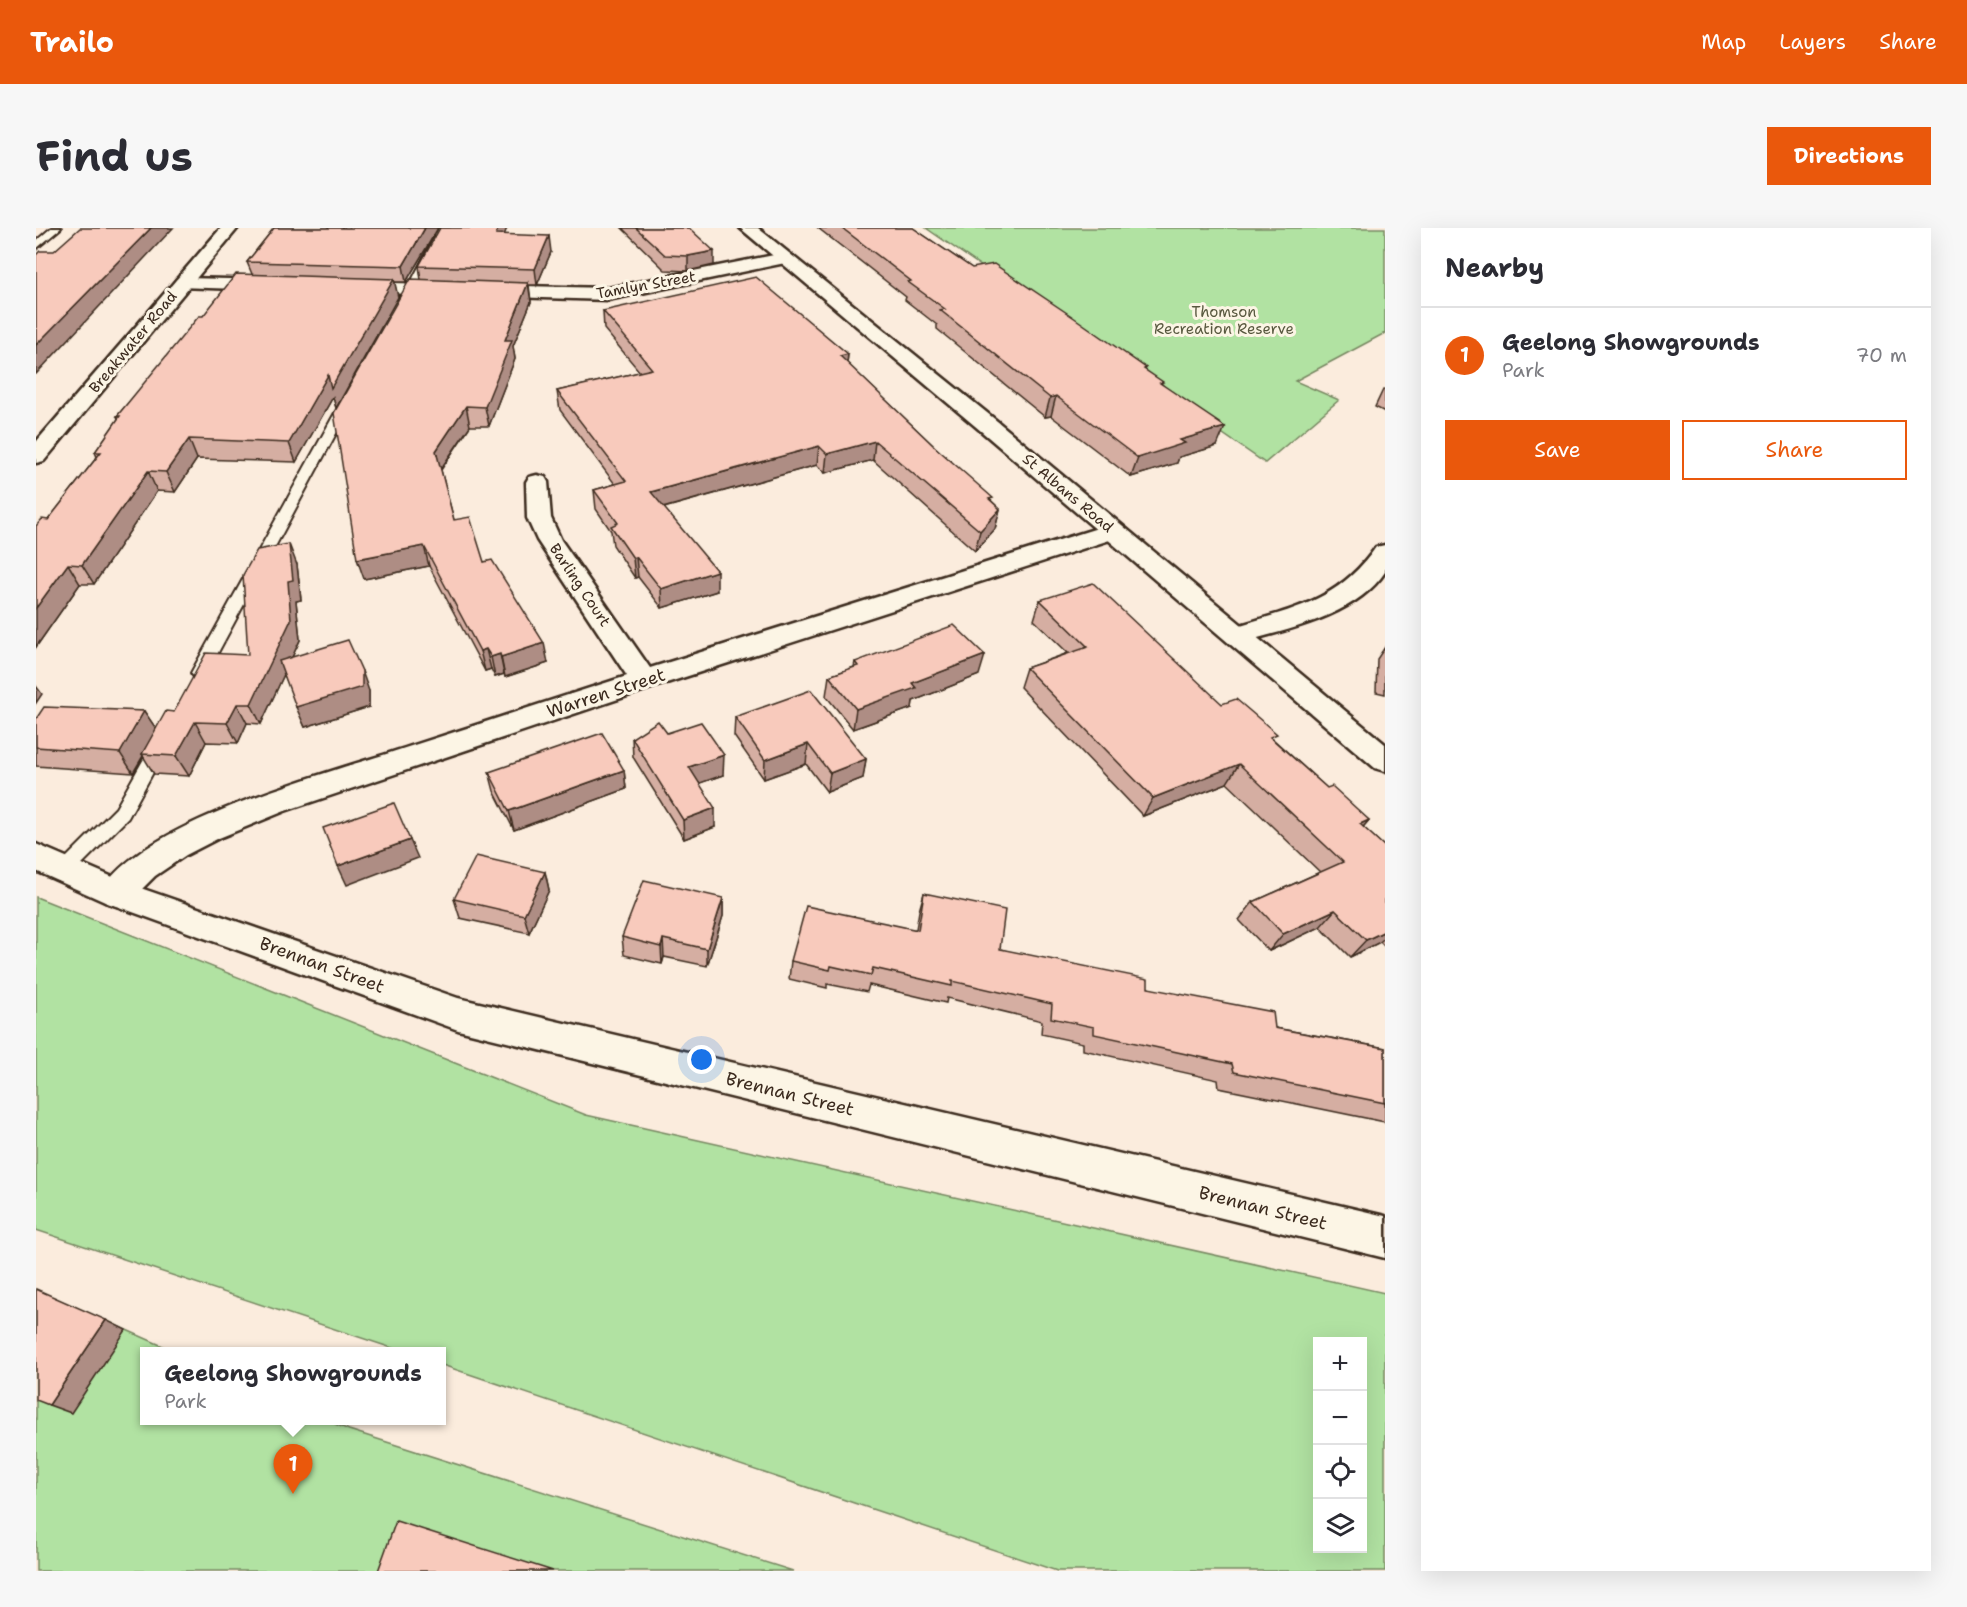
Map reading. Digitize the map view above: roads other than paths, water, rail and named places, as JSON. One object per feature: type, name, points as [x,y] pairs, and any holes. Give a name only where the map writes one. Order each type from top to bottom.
[{"type":"street","name":"Breakwater Road","points":[[36,456],[230,228]]},
{"type":"street","name":"St Albans Road","points":[[748,228],[989,426],[1385,760]]},
{"type":"street","name":"Tamlyn Street","points":[[332,287],[608,294],[784,258]]},
{"type":"street","points":[[183,283],[286,286]]},
{"type":"street","name":"Barling Court","points":[[537,482],[539,518],[549,540],[644,680]]},
{"type":"street","name":"Warren Street","points":[[117,893],[141,869],[159,856],[253,811],[644,680],[1113,531]]},
{"type":"street","points":[[1236,635],[1335,601],[1364,582],[1379,564],[1385,552]]},
{"type":"street","name":"Brennan Street","points":[[50,864],[117,893],[458,1014],[1385,1237]]},
{"type":"lane","points":[[36,246],[56,228]]},
{"type":"lane","points":[[394,316],[412,289],[444,228]]},
{"type":"lane","points":[[190,689],[355,388]]},
{"type":"lane","points":[[50,864],[122,813],[168,730]]},
{"type":"place","name":"Geelong Showgrounds","points":[[293,1494]]},
{"type":"park label","name":"Thomson Recreation Reserve","points":[[1224,320]]}]
